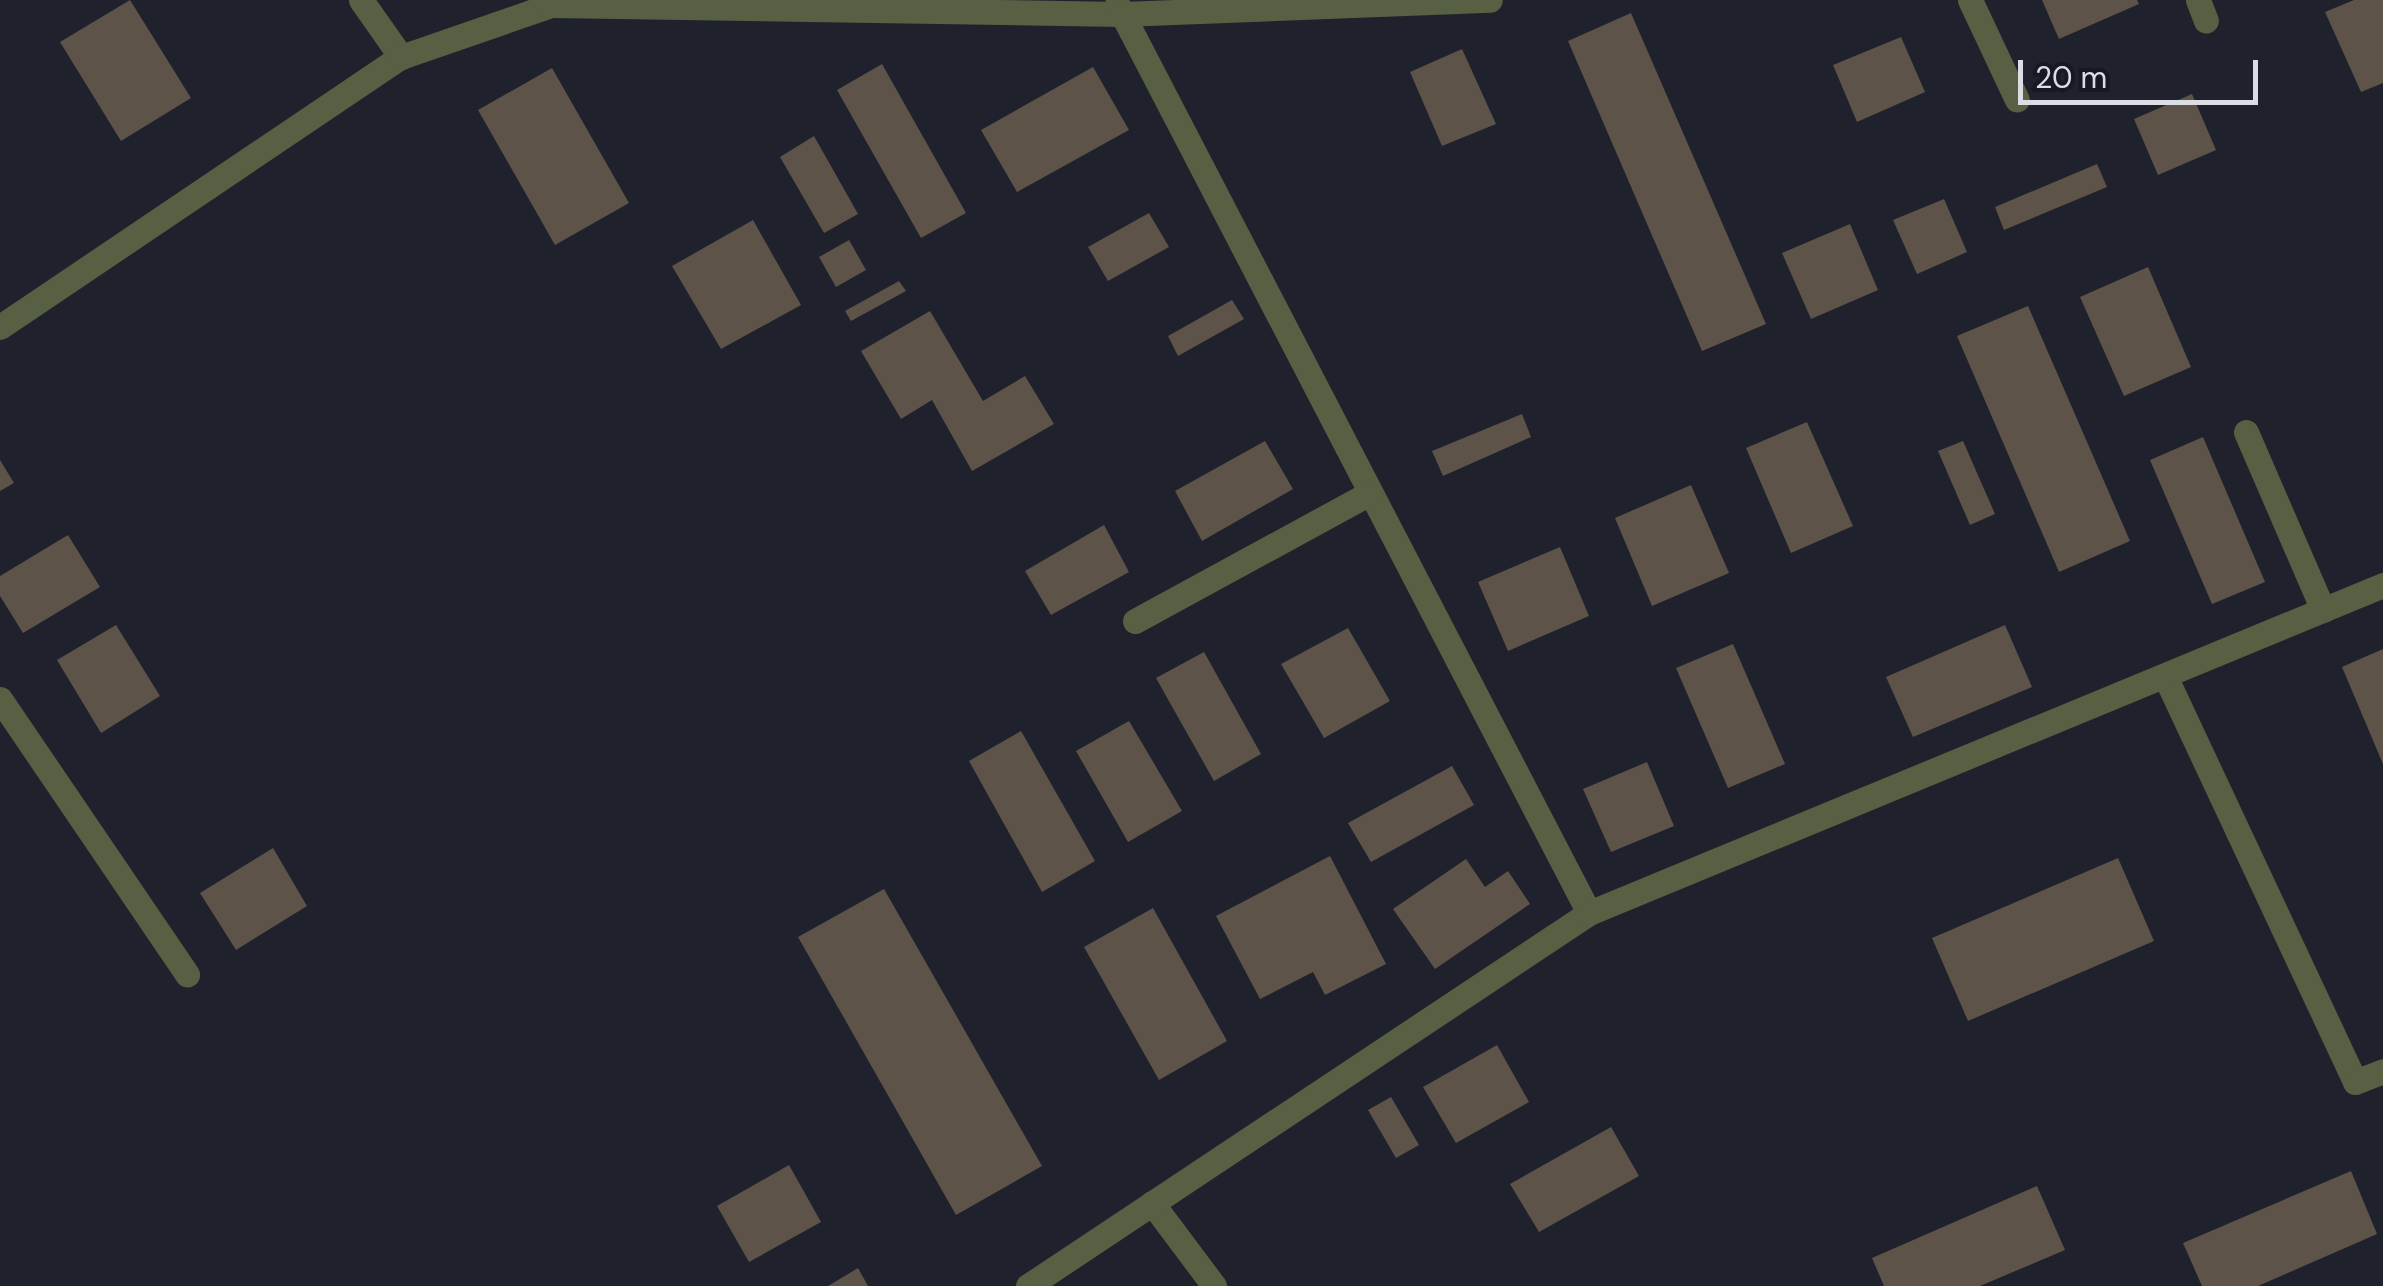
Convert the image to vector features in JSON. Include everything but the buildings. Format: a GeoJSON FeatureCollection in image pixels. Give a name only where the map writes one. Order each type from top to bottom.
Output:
{"type":"FeatureCollection","features":[{"type":"Feature","properties":{"kind":"street"},"geometry":{"type":"LineString","coordinates":[[361,0],[401,57]]}},
{"type":"Feature","properties":{"kind":"street"},"geometry":{"type":"LineString","coordinates":[[0,327],[401,57],[551,5],[1118,7],[1490,0]]}},
{"type":"Feature","properties":{"kind":"street"},"geometry":{"type":"LineString","coordinates":[[1970,0],[2017,100]]}},
{"type":"Feature","properties":{"kind":"street"},"geometry":{"type":"LineString","coordinates":[[1118,7],[1589,913]]}},
{"type":"Feature","properties":{"kind":"street"},"geometry":{"type":"LineString","coordinates":[[2246,432],[2323,610]]}},
{"type":"Feature","properties":{"kind":"street"},"geometry":{"type":"LineString","coordinates":[[1136,621],[1370,493]]}},
{"type":"Feature","properties":{"kind":"street"},"geometry":{"type":"LineString","coordinates":[[1028,1286],[1589,913],[2383,585]]}},
{"type":"Feature","properties":{"kind":"street"},"geometry":{"type":"LineString","coordinates":[[2165,676],[2355,1082],[2383,1071]]}},
{"type":"Feature","properties":{"kind":"street"},"geometry":{"type":"LineString","coordinates":[[0,700],[187,974]]}},
{"type":"Feature","properties":{"kind":"street"},"geometry":{"type":"LineString","coordinates":[[1152,1203],[1214,1286]]}}]}
